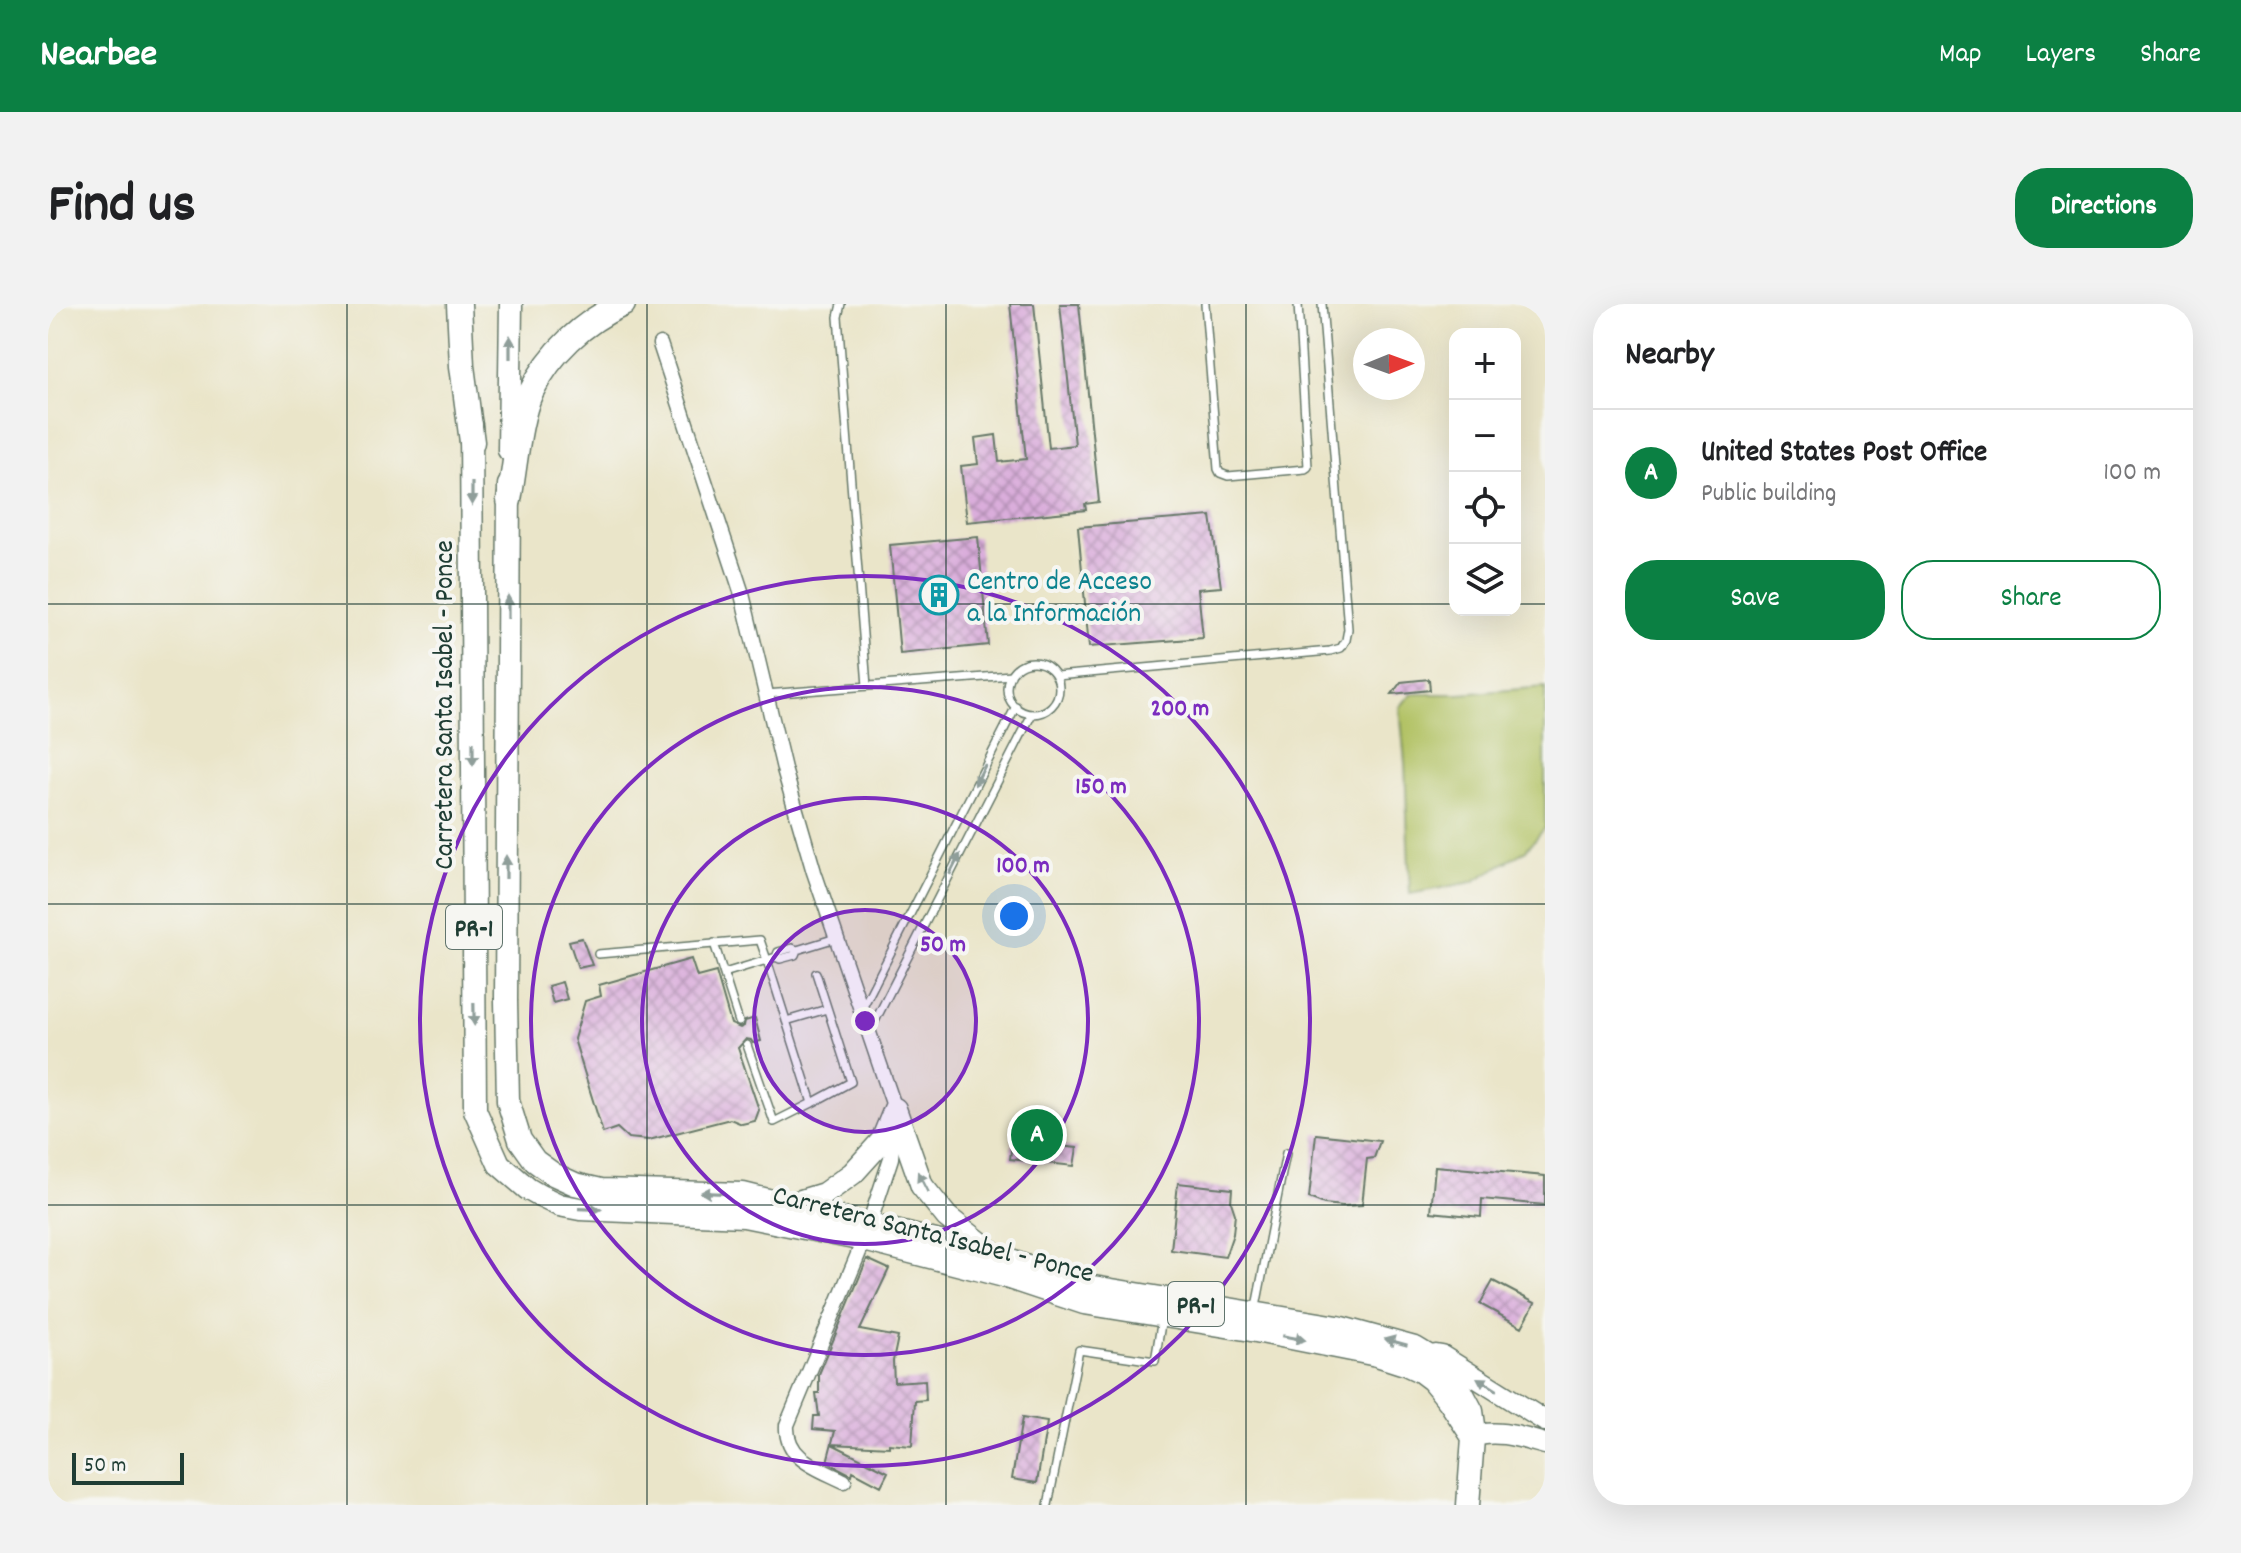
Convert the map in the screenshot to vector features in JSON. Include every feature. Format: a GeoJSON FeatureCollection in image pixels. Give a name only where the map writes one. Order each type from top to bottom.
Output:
{"type":"FeatureCollection","features":[{"type":"Feature","properties":{"kind":"highway"},"geometry":{"type":"LineString","coordinates":[[459,304],[462,366],[472,442]]}},
{"type":"Feature","properties":{"kind":"highway"},"geometry":{"type":"LineString","coordinates":[[509,500],[531,393],[544,371],[577,332],[623,304]]}},
{"type":"Feature","properties":{"kind":"main road","name":"Carretera Santa Isabel - Ponce"},"geometry":{"type":"LineString","coordinates":[[470,304],[475,1110],[499,1164],[528,1189],[559,1205],[580,1209],[744,1216],[866,1232],[997,1256],[1075,1284],[1253,1321],[1377,1355],[1420,1371],[1440,1388],[1473,1437]]}},
{"type":"Feature","properties":{"kind":"main road","name":"Carretera Santa Isabel - Ponce"},"geometry":{"type":"LineString","coordinates":[[511,304],[508,1101],[520,1140],[535,1161],[575,1184],[601,1190],[743,1194],[788,1205],[1084,1303],[1162,1316],[1353,1331],[1399,1342],[1427,1353],[1444,1368],[1463,1392],[1472,1411],[1468,1505]]}},
{"type":"Feature","properties":{"kind":"main road"},"geometry":{"type":"LineString","coordinates":[[788,1205],[824,1194],[853,1173],[882,1141],[895,1109]]}},
{"type":"Feature","properties":{"kind":"main road"},"geometry":{"type":"LineString","coordinates":[[895,1109],[922,1186],[947,1217],[997,1256]]}},
{"type":"Feature","properties":{"kind":"main road"},"geometry":{"type":"LineString","coordinates":[[1427,1353],[1442,1356],[1545,1421]]}},
{"type":"Feature","properties":{"kind":"main road"},"geometry":{"type":"LineString","coordinates":[[1473,1437],[1484,1433],[1516,1436],[1545,1444]]}},
{"type":"Feature","properties":{"kind":"street"},"geometry":{"type":"LineString","coordinates":[[660,344],[742,594],[809,858],[895,1109],[891,1158],[866,1232],[787,1429],[790,1445],[799,1458],[844,1481]]}},
{"type":"Feature","properties":{"kind":"lane"},"geometry":{"type":"LineString","coordinates":[[841,304],[838,317],[867,686]]}},
{"type":"Feature","properties":{"kind":"lane"},"geometry":{"type":"LineString","coordinates":[[1205,304],[1218,469],[1228,476],[1308,467],[1298,304]]}},
{"type":"Feature","properties":{"kind":"lane"},"geometry":{"type":"LineString","coordinates":[[1056,676],[1341,648],[1348,629],[1322,304]]}},
{"type":"Feature","properties":{"kind":"lane"},"geometry":{"type":"LineString","coordinates":[[1024,663],[1042,663],[1056,676],[1058,695],[1053,705],[1043,712],[1032,714],[1021,711],[1008,693],[1011,675],[1024,663]]}},
{"type":"Feature","properties":{"kind":"lane"},"geometry":{"type":"LineString","coordinates":[[766,694],[1011,675]]}},
{"type":"Feature","properties":{"kind":"lane"},"geometry":{"type":"LineString","coordinates":[[861,1010],[1016,706]]}},
{"type":"Feature","properties":{"kind":"lane"},"geometry":{"type":"LineString","coordinates":[[869,1033],[1032,714]]}},
{"type":"Feature","properties":{"kind":"lane"},"geometry":{"type":"LineString","coordinates":[[918,899],[933,907]]}},
{"type":"Feature","properties":{"kind":"lane"},"geometry":{"type":"LineString","coordinates":[[724,973],[772,958],[778,952],[792,948],[797,950],[836,938]]}},
{"type":"Feature","properties":{"kind":"lane"},"geometry":{"type":"LineString","coordinates":[[598,954],[760,940],[772,958],[786,1021],[812,1103]]}},
{"type":"Feature","properties":{"kind":"lane"},"geometry":{"type":"LineString","coordinates":[[714,943],[739,1022]]}},
{"type":"Feature","properties":{"kind":"lane"},"geometry":{"type":"LineString","coordinates":[[747,1045],[774,1122],[851,1082],[816,973]]}},
{"type":"Feature","properties":{"kind":"lane"},"geometry":{"type":"LineString","coordinates":[[786,1021],[827,1009]]}},
{"type":"Feature","properties":{"kind":"lane"},"geometry":{"type":"LineString","coordinates":[[1253,1321],[1286,1153]]}},
{"type":"Feature","properties":{"kind":"lane"},"geometry":{"type":"LineString","coordinates":[[1048,1505],[1079,1350],[1155,1361],[1162,1316]]}},
{"type":"Feature","properties":{"kind":"green space"},"geometry":{"type":"Polygon","coordinates":[[[1545,687],[1545,828],[1525,851],[1472,882],[1410,894],[1400,707],[1411,694],[1460,694],[1545,687]]]}},
{"type":"Feature","properties":{"kind":"building"},"geometry":{"type":"Polygon","coordinates":[[[1010,304],[1034,304],[1049,448],[1075,445],[1060,304],[1079,304],[1099,502],[1085,504],[1086,510],[967,522],[961,466],[978,464],[975,438],[996,435],[999,462],[1026,459],[1010,304]]]}},
{"type":"Feature","properties":{"kind":"building"},"geometry":{"type":"Polygon","coordinates":[[[1211,516],[1221,587],[1198,589],[1203,638],[1089,647],[1078,527],[1211,516]]]}},
{"type":"Feature","properties":{"kind":"building","name":"Centro de Acceso a la Información"},"geometry":{"type":"Polygon","coordinates":[[[978,537],[988,645],[900,654],[890,545],[978,537]]]}},
{"type":"Feature","properties":{"kind":"building"},"geometry":{"type":"Polygon","coordinates":[[[1429,679],[1430,690],[1392,694],[1401,682],[1429,679]]]}},
{"type":"Feature","properties":{"kind":"building"},"geometry":{"type":"Polygon","coordinates":[[[582,938],[592,965],[578,968],[569,941],[582,938]]]}},
{"type":"Feature","properties":{"kind":"building"},"geometry":{"type":"Polygon","coordinates":[[[691,959],[697,977],[716,972],[731,1024],[740,1028],[745,1021],[755,1018],[761,1041],[753,1043],[746,1039],[738,1048],[759,1110],[755,1121],[742,1124],[730,1119],[649,1140],[628,1138],[617,1128],[603,1133],[574,1039],[585,1001],[601,996],[599,985],[691,959]]]}},
{"type":"Feature","properties":{"kind":"building"},"geometry":{"type":"Polygon","coordinates":[[[562,982],[567,999],[553,1003],[548,986],[562,982]]]}},
{"type":"Feature","properties":{"kind":"building"},"geometry":{"type":"Polygon","coordinates":[[[1015,1119],[1061,1125],[1059,1146],[1077,1148],[1074,1166],[1010,1159],[1015,1119]]]}},
{"type":"Feature","properties":{"kind":"building"},"geometry":{"type":"Polygon","coordinates":[[[1316,1134],[1380,1141],[1374,1158],[1367,1159],[1362,1205],[1324,1204],[1309,1198],[1316,1134]]]}},
{"type":"Feature","properties":{"kind":"building"},"geometry":{"type":"Polygon","coordinates":[[[1435,1166],[1545,1176],[1545,1205],[1482,1199],[1481,1217],[1431,1212],[1435,1166]]]}},
{"type":"Feature","properties":{"kind":"building"},"geometry":{"type":"Polygon","coordinates":[[[1178,1183],[1232,1189],[1231,1202],[1235,1214],[1233,1234],[1225,1257],[1171,1250],[1178,1183]]]}},
{"type":"Feature","properties":{"kind":"building"},"geometry":{"type":"Polygon","coordinates":[[[867,1259],[889,1269],[860,1330],[898,1337],[893,1361],[894,1382],[925,1380],[926,1400],[915,1401],[912,1446],[832,1444],[888,1472],[881,1486],[827,1462],[835,1431],[813,1429],[814,1416],[819,1416],[816,1393],[819,1393],[819,1374],[867,1259]]]}},
{"type":"Feature","properties":{"kind":"building"},"geometry":{"type":"Polygon","coordinates":[[[1493,1281],[1535,1303],[1522,1327],[1480,1304],[1493,1281]]]}},
{"type":"Feature","properties":{"kind":"building"},"geometry":{"type":"Polygon","coordinates":[[[1022,1418],[1047,1422],[1037,1483],[1012,1479],[1022,1418]]]}},
{"type":"Feature","properties":{"kind":"place","name":"Centro de Acceso a la Información"},"geometry":{"type":"Point","coordinates":[939,595]}},
{"type":"Feature","properties":{"kind":"place","name":"United States Post Office"},"geometry":{"type":"Point","coordinates":[1037,1135]}}]}
